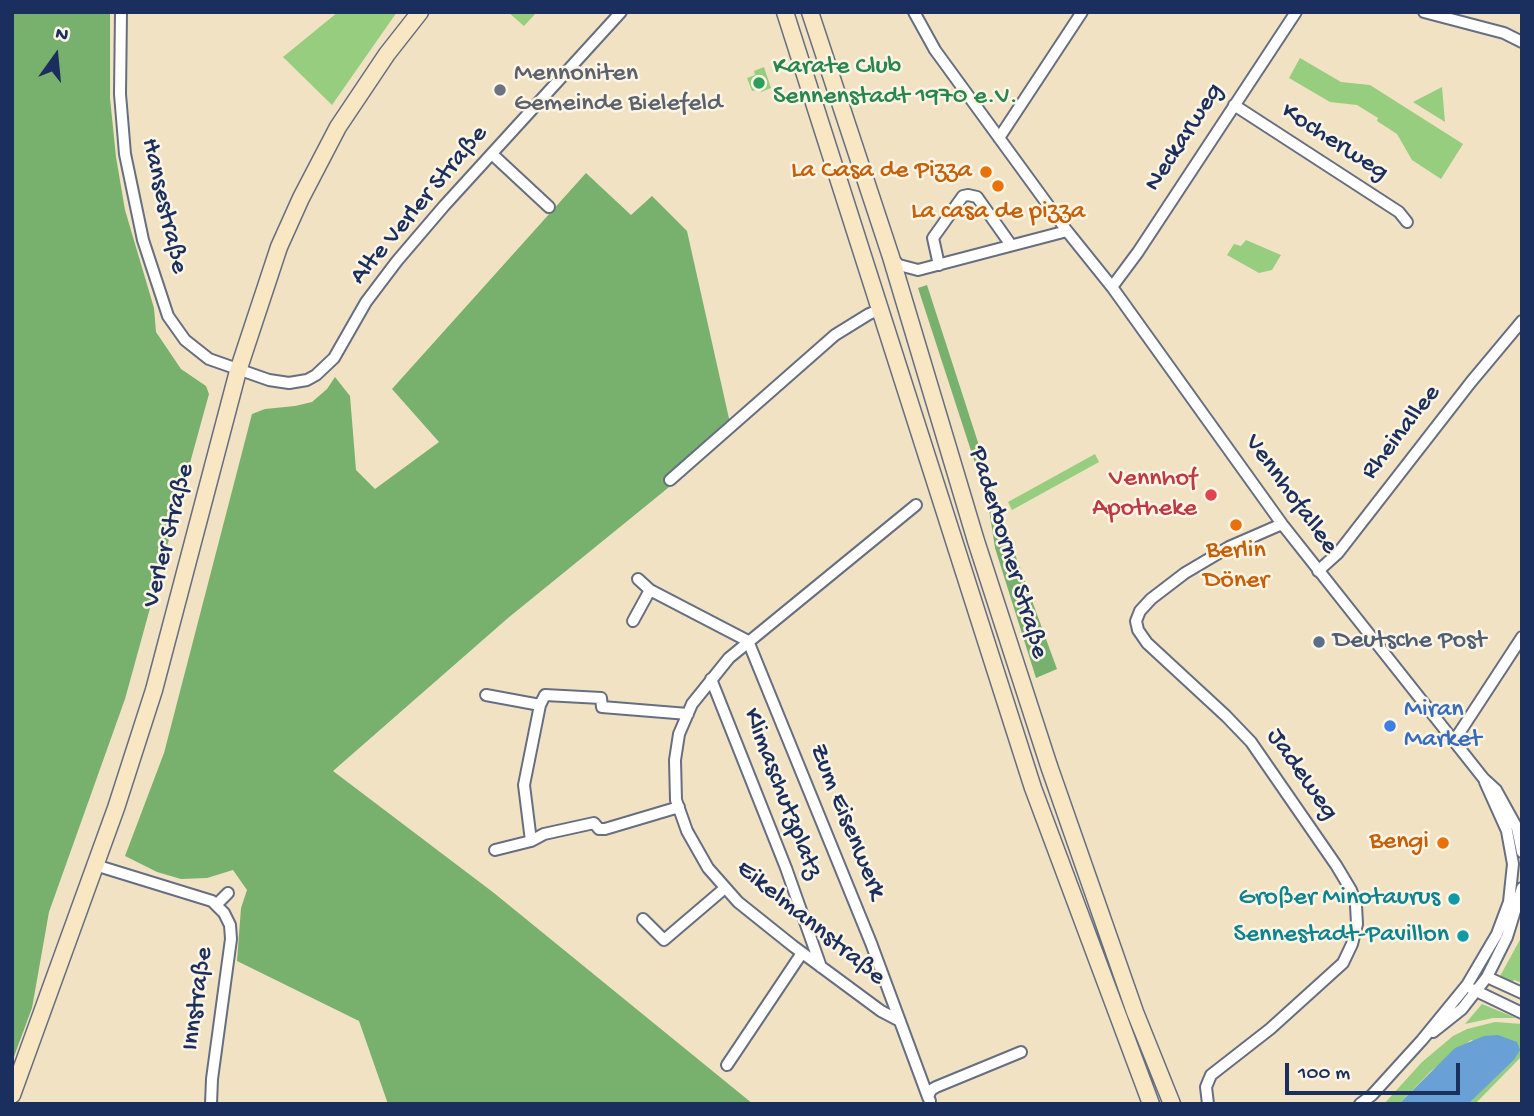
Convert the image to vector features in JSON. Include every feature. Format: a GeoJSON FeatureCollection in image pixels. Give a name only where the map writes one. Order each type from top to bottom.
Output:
{"type":"FeatureCollection","features":[{"type":"Feature","properties":{"kind":"main road","name":"Verler Straße"},"geometry":{"type":"LineString","coordinates":[[12,1096],[155,690],[238,370],[279,247],[322,156],[356,99],[420,12]]}},
{"type":"Feature","properties":{"kind":"main road","name":"Paderborner Straße"},"geometry":{"type":"LineString","coordinates":[[785,12],[1033,788],[1151,1104]]}},
{"type":"Feature","properties":{"kind":"main road","name":"Paderborner Straße"},"geometry":{"type":"LineString","coordinates":[[810,12],[891,257],[976,541],[1049,766],[1135,1012],[1172,1104]]}},
{"type":"Feature","properties":{"kind":"street","name":"Hansestraße"},"geometry":{"type":"LineString","coordinates":[[121,12],[119,85],[125,154],[137,215],[155,277],[172,324],[185,340],[209,359],[238,370]]}},
{"type":"Feature","properties":{"kind":"street","name":"Alte Verler Straße"},"geometry":{"type":"LineString","coordinates":[[238,370],[289,383],[307,380],[324,368],[334,358],[379,284],[444,205],[621,12]]}},
{"type":"Feature","properties":{"kind":"street","name":"Vennhofallee"},"geometry":{"type":"LineString","coordinates":[[914,12],[935,50],[1067,231],[1112,287],[1282,524],[1483,779]]}},
{"type":"Feature","properties":{"kind":"street"},"geometry":{"type":"LineString","coordinates":[[999,138],[1082,12]]}},
{"type":"Feature","properties":{"kind":"street","name":"Neckarweg"},"geometry":{"type":"LineString","coordinates":[[1112,287],[1296,12]]}},
{"type":"Feature","properties":{"kind":"street"},"geometry":{"type":"LineString","coordinates":[[1424,12],[1504,33],[1522,42]]}},
{"type":"Feature","properties":{"kind":"street","name":"Kocherweg"},"geometry":{"type":"LineString","coordinates":[[1234,105],[1399,212],[1406,222]]}},
{"type":"Feature","properties":{"kind":"street"},"geometry":{"type":"LineString","coordinates":[[492,154],[549,207]]}},
{"type":"Feature","properties":{"kind":"street"},"geometry":{"type":"LineString","coordinates":[[939,265],[933,238],[962,196],[977,197],[1011,245]]}},
{"type":"Feature","properties":{"kind":"street"},"geometry":{"type":"LineString","coordinates":[[891,257],[899,265],[918,270],[1067,231]]}},
{"type":"Feature","properties":{"kind":"street"},"geometry":{"type":"LineString","coordinates":[[670,480],[835,335],[881,309]]}},
{"type":"Feature","properties":{"kind":"street","name":"Rheinallee"},"geometry":{"type":"LineString","coordinates":[[1318,571],[1338,553],[1441,419],[1522,321]]}},
{"type":"Feature","properties":{"kind":"street","name":"Eikelmannstraße"},"geometry":{"type":"LineString","coordinates":[[900,1021],[881,1011],[802,953],[738,902],[725,888],[708,868],[687,831],[676,800],[675,760],[679,734],[692,704],[729,658],[916,505]]}},
{"type":"Feature","properties":{"kind":"street","name":"Jadeweg"},"geometry":{"type":"LineString","coordinates":[[1208,1104],[1206,1087],[1211,1075],[1270,1030],[1343,963],[1357,924],[1356,905],[1351,890],[1336,865],[1251,742],[1147,643],[1138,631],[1136,621],[1140,611],[1151,599],[1185,573],[1229,547],[1282,524]]}},
{"type":"Feature","properties":{"kind":"street"},"geometry":{"type":"LineString","coordinates":[[638,579],[650,590],[748,641]]}},
{"type":"Feature","properties":{"kind":"street"},"geometry":{"type":"LineString","coordinates":[[633,621],[650,590]]}},
{"type":"Feature","properties":{"kind":"street"},"geometry":{"type":"LineString","coordinates":[[1454,741],[1522,637]]}},
{"type":"Feature","properties":{"kind":"street","name":"Zum Eisenwerk"},"geometry":{"type":"LineString","coordinates":[[748,641],[900,1021]]}},
{"type":"Feature","properties":{"kind":"street","name":"Klimaschutzplatz"},"geometry":{"type":"LineString","coordinates":[[711,679],[782,858],[821,967]]}},
{"type":"Feature","properties":{"kind":"street"},"geometry":{"type":"LineString","coordinates":[[486,695],[540,705]]}},
{"type":"Feature","properties":{"kind":"street"},"geometry":{"type":"LineString","coordinates":[[531,841],[524,785],[540,705],[545,695],[601,698],[602,706],[688,714]]}},
{"type":"Feature","properties":{"kind":"street"},"geometry":{"type":"LineString","coordinates":[[1483,779],[1496,790],[1507,808],[1517,828],[1522,852]]}},
{"type":"Feature","properties":{"kind":"street"},"geometry":{"type":"LineString","coordinates":[[1472,989],[1497,933],[1513,877],[1507,831],[1483,779]]}},
{"type":"Feature","properties":{"kind":"street"},"geometry":{"type":"LineString","coordinates":[[495,850],[531,841],[544,834],[594,824],[599,829],[606,829],[679,807]]}},
{"type":"Feature","properties":{"kind":"street"},"geometry":{"type":"LineString","coordinates":[[95,865],[217,904],[228,893]]}},
{"type":"Feature","properties":{"kind":"street"},"geometry":{"type":"LineString","coordinates":[[643,919],[664,940],[725,888]]}},
{"type":"Feature","properties":{"kind":"street"},"geometry":{"type":"LineString","coordinates":[[1360,1104],[1369,1099],[1422,1040],[1487,977],[1507,937],[1522,888]]}},
{"type":"Feature","properties":{"kind":"street","name":"Innstraße"},"geometry":{"type":"LineString","coordinates":[[211,1104],[230,939],[230,925],[217,904]]}},
{"type":"Feature","properties":{"kind":"street"},"geometry":{"type":"LineString","coordinates":[[727,1065],[802,953]]}},
{"type":"Feature","properties":{"kind":"street"},"geometry":{"type":"LineString","coordinates":[[1487,977],[1519,992],[1507,1006]]}},
{"type":"Feature","properties":{"kind":"street"},"geometry":{"type":"LineString","coordinates":[[1472,989],[1522,1013]]}},
{"type":"Feature","properties":{"kind":"street"},"geometry":{"type":"LineString","coordinates":[[900,1021],[929,1100]]}},
{"type":"Feature","properties":{"kind":"street"},"geometry":{"type":"LineString","coordinates":[[929,1100],[936,1087],[1021,1052]]}},
{"type":"Feature","properties":{"kind":"green space"},"geometry":{"type":"Polygon","coordinates":[[[12,12],[110,12],[110,98],[116,157],[125,210],[154,308],[156,332],[181,369],[206,386],[209,394],[125,699],[49,912],[32,1008],[12,1062],[12,12]]]}},
{"type":"Feature","properties":{"kind":"green space"},"geometry":{"type":"Polygon","coordinates":[[[338,12],[397,12],[332,105],[283,57],[338,12]]]}},
{"type":"Feature","properties":{"kind":"green space"},"geometry":{"type":"Polygon","coordinates":[[[508,12],[537,12],[524,26],[508,12]]]}},
{"type":"Feature","properties":{"kind":"green space"},"geometry":{"type":"Polygon","coordinates":[[[1300,58],[1341,82],[1370,85],[1463,144],[1441,179],[1412,160],[1397,134],[1377,121],[1378,118],[1357,105],[1330,102],[1289,78],[1300,58]]]}},
{"type":"Feature","properties":{"kind":"green space","name":"Karate Club Sennenstadt 1970 e.V."},"geometry":{"type":"Polygon","coordinates":[[[764,67],[771,88],[761,92],[760,89],[752,91],[747,78],[764,67]]]}},
{"type":"Feature","properties":{"kind":"green space"},"geometry":{"type":"Polygon","coordinates":[[[1442,87],[1445,122],[1413,102],[1442,87]]]}},
{"type":"Feature","properties":{"kind":"green space"},"geometry":{"type":"Polygon","coordinates":[[[586,173],[631,215],[652,196],[687,231],[730,423],[689,459],[695,466],[508,618],[333,771],[494,893],[753,1104],[388,1104],[359,1021],[237,961],[241,908],[247,890],[233,870],[207,878],[181,879],[157,872],[125,856],[164,753],[252,414],[265,409],[312,402],[327,389],[335,377],[350,396],[356,470],[375,489],[439,442],[392,389],[586,173]]]}},
{"type":"Feature","properties":{"kind":"green space"},"geometry":{"type":"Polygon","coordinates":[[[1246,240],[1281,255],[1272,270],[1259,273],[1227,255],[1234,244],[1241,246],[1246,240]]]}},
{"type":"Feature","properties":{"kind":"green space"},"geometry":{"type":"Polygon","coordinates":[[[927,285],[1008,535],[1057,669],[1036,678],[995,548],[988,503],[918,288],[927,285]]]}},
{"type":"Feature","properties":{"kind":"green space"},"geometry":{"type":"Polygon","coordinates":[[[1095,454],[1099,462],[1012,510],[1008,502],[1095,454]]]}},
{"type":"Feature","properties":{"kind":"green space"},"geometry":{"type":"Polygon","coordinates":[[[1522,936],[1522,983],[1514,980],[1512,983],[1499,978],[1522,936]]]}},
{"type":"Feature","properties":{"kind":"green space"},"geometry":{"type":"Polygon","coordinates":[[[1482,1004],[1516,1018],[1493,1018],[1465,1024],[1482,1004]]]}},
{"type":"Feature","properties":{"kind":"green space"},"geometry":{"type":"Polygon","coordinates":[[[1495,1022],[1522,1024],[1522,1056],[1475,1104],[1467,1104],[1514,1060],[1471,1040],[1431,1071],[1399,1104],[1384,1104],[1422,1062],[1453,1036],[1467,1029],[1495,1022]]]}},
{"type":"Feature","properties":{"kind":"water"},"geometry":{"type":"Polygon","coordinates":[[[1498,1035],[1517,1042],[1520,1050],[1514,1060],[1469,1103],[1399,1104],[1455,1048],[1484,1036],[1498,1035]]]}},
{"type":"Feature","properties":{"kind":"place","name":"Karate Club Sennenstadt 1970 e.V."},"geometry":{"type":"Point","coordinates":[759,83]}},
{"type":"Feature","properties":{"kind":"place","name":"Mennoniten Gemeinde Bielefeld"},"geometry":{"type":"Point","coordinates":[500,90]}},
{"type":"Feature","properties":{"kind":"place","name":"La Casa de Pizza"},"geometry":{"type":"Point","coordinates":[986,172]}},
{"type":"Feature","properties":{"kind":"place","name":"La casa de pizza"},"geometry":{"type":"Point","coordinates":[998,186]}},
{"type":"Feature","properties":{"kind":"place","name":"Vennhof Apotheke"},"geometry":{"type":"Point","coordinates":[1211,495]}},
{"type":"Feature","properties":{"kind":"place","name":"Berlin Döner"},"geometry":{"type":"Point","coordinates":[1236,525]}},
{"type":"Feature","properties":{"kind":"place","name":"Deutsche Post"},"geometry":{"type":"Point","coordinates":[1319,642]}},
{"type":"Feature","properties":{"kind":"place","name":"Miran Market"},"geometry":{"type":"Point","coordinates":[1390,726]}},
{"type":"Feature","properties":{"kind":"place","name":"Bengi"},"geometry":{"type":"Point","coordinates":[1443,843]}},
{"type":"Feature","properties":{"kind":"place","name":"Großer Minotaurus"},"geometry":{"type":"Point","coordinates":[1454,899]}},
{"type":"Feature","properties":{"kind":"place","name":"Sennestadt-Pavillon"},"geometry":{"type":"Point","coordinates":[1463,936]}}]}
